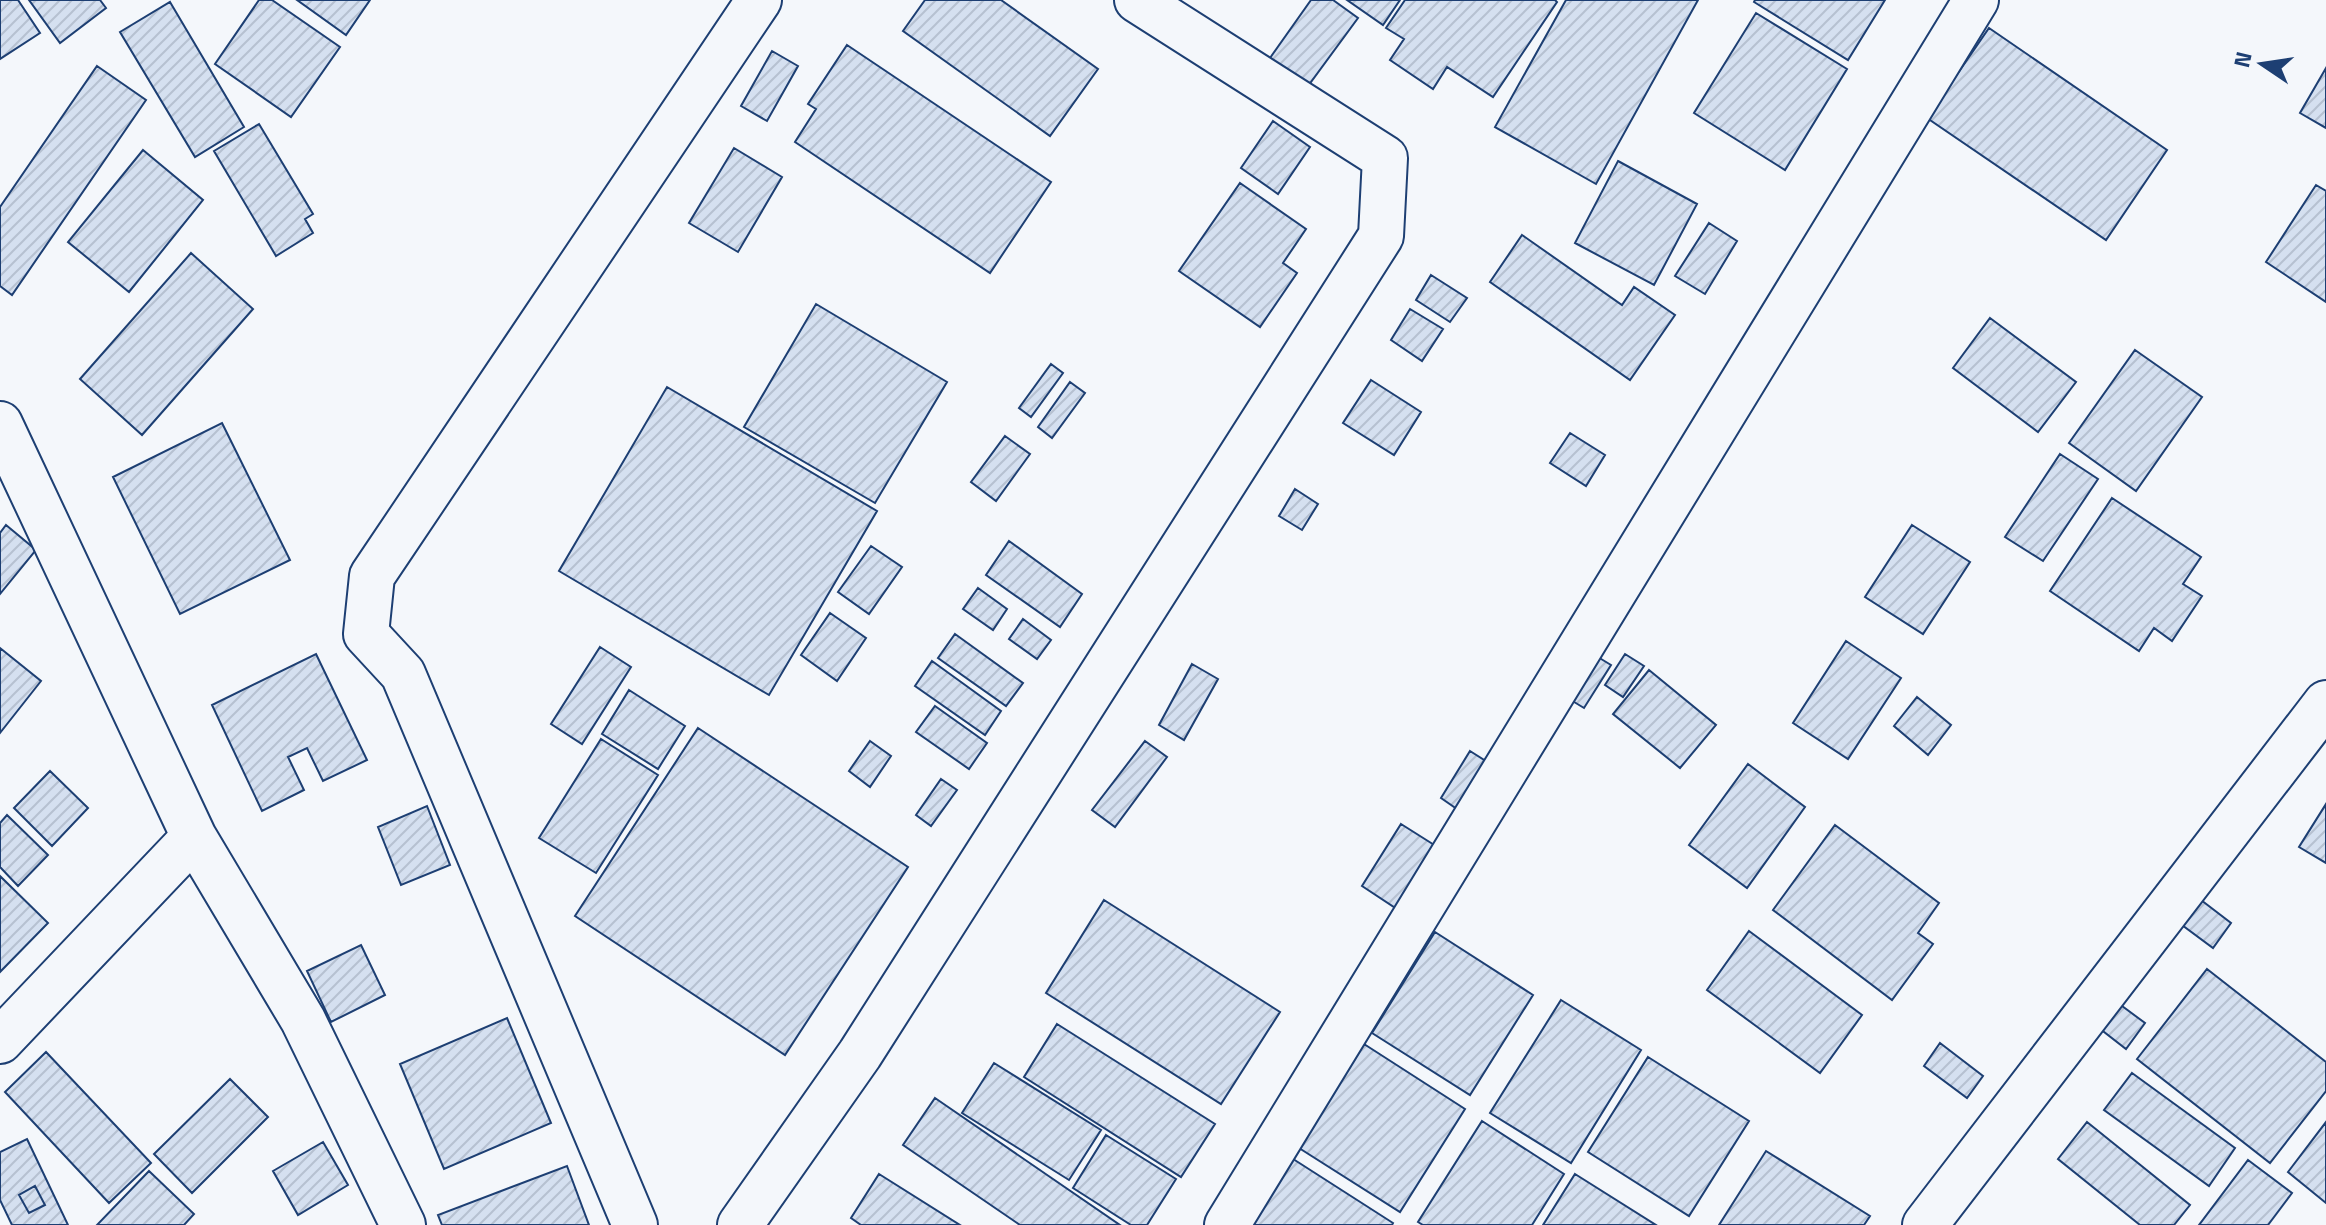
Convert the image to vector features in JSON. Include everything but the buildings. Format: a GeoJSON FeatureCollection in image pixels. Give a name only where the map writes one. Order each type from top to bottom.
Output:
{"type":"FeatureCollection","features":[{"type":"Feature","properties":{"kind":"street"},"geometry":{"type":"LineString","coordinates":[[635,1225],[403,674],[366,634],[372,576],[759,0]]}},
{"type":"Feature","properties":{"kind":"street"},"geometry":{"type":"LineString","coordinates":[[740,1225],[860,1054],[1381,236],[1385,158],[1137,0]]}},
{"type":"Feature","properties":{"kind":"street"},"geometry":{"type":"LineString","coordinates":[[1227,1225],[1976,0]]}},
{"type":"Feature","properties":{"kind":"street"},"geometry":{"type":"LineString","coordinates":[[0,424],[194,837],[303,1020],[403,1225]]}},
{"type":"Feature","properties":{"kind":"street"},"geometry":{"type":"LineString","coordinates":[[1925,1225],[2326,703]]}},
{"type":"Feature","properties":{"kind":"street"},"geometry":{"type":"LineString","coordinates":[[0,1041],[194,837]]}}]}
